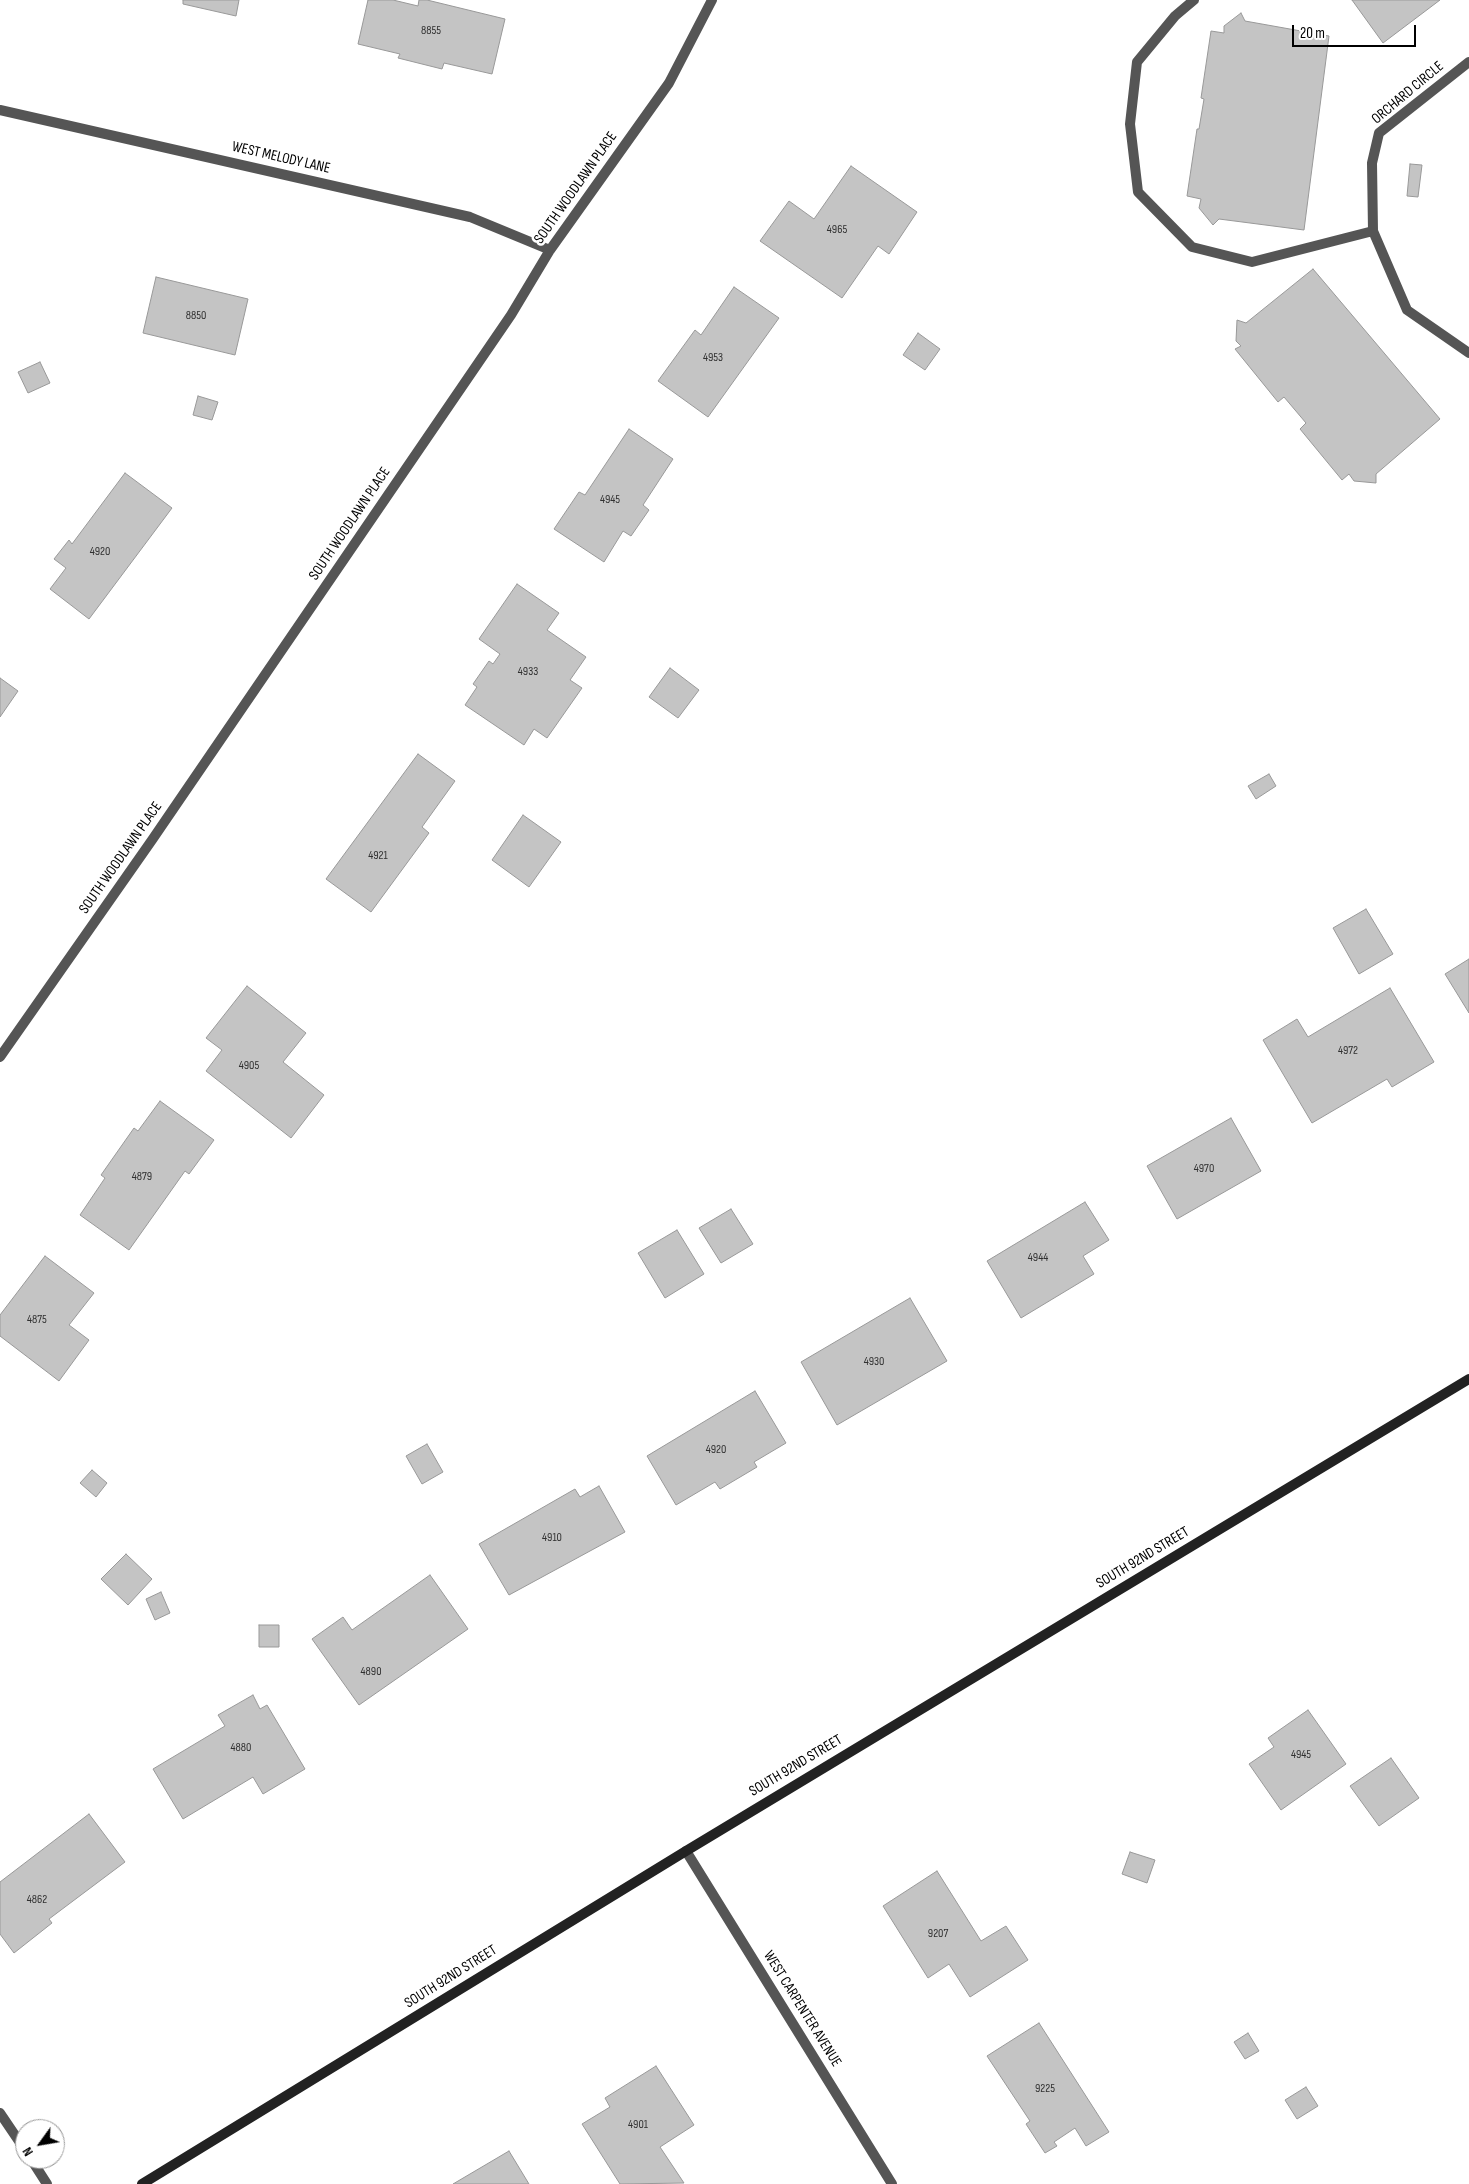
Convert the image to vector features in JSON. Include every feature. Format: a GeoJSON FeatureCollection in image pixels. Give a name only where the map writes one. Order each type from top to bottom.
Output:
{"type":"FeatureCollection","features":[{"type":"Feature","properties":{"kind":"main road","name":"SOUTH 92ND STREET"},"geometry":{"type":"LineString","coordinates":[[142,2184],[686,1851],[1469,1379]]}},
{"type":"Feature","properties":{"kind":"street","name":"SOUTH WOODLAWN PLACE"},"geometry":{"type":"LineString","coordinates":[[0,1057],[152,840],[511,315],[550,250],[669,83],[712,0]]}},
{"type":"Feature","properties":{"kind":"street"},"geometry":{"type":"LineString","coordinates":[[1194,0],[1175,16],[1136,62],[1130,124],[1138,192],[1192,247],[1252,262],[1373,231]]}},
{"type":"Feature","properties":{"kind":"street","name":"ORCHARD CIRCLE"},"geometry":{"type":"LineString","coordinates":[[1469,62],[1379,133],[1372,163],[1373,231],[1407,310],[1469,353]]}},
{"type":"Feature","properties":{"kind":"street","name":"WEST MELODY LANE"},"geometry":{"type":"LineString","coordinates":[[0,110],[470,217],[550,250]]}},
{"type":"Feature","properties":{"kind":"street","name":"WEST CARPENTER AVENUE"},"geometry":{"type":"LineString","coordinates":[[686,1851],[892,2184]]}},
{"type":"Feature","properties":{"kind":"street"},"geometry":{"type":"LineString","coordinates":[[0,2114],[15,2136]]}},
{"type":"Feature","properties":{"kind":"street"},"geometry":{"type":"LineString","coordinates":[[37,2169],[47,2184]]}},
{"type":"Feature","properties":{"kind":"building"},"geometry":{"type":"Polygon","coordinates":[[[183,0],[239,0],[236,16],[183,4],[183,0]]]}},
{"type":"Feature","properties":{"kind":"building"},"geometry":{"type":"Polygon","coordinates":[[[368,0],[393,0],[418,6],[419,0],[427,0],[505,19],[492,74],[444,63],[442,69],[398,58],[400,54],[358,44],[368,0]]]}},
{"type":"Feature","properties":{"kind":"building"},"geometry":{"type":"Polygon","coordinates":[[[1352,0],[1440,0],[1383,43],[1352,0]]]}},
{"type":"Feature","properties":{"kind":"building"},"geometry":{"type":"Polygon","coordinates":[[[1241,13],[1245,21],[1329,36],[1304,230],[1219,219],[1213,225],[1199,208],[1201,199],[1187,196],[1197,129],[1199,129],[1204,99],[1201,98],[1211,31],[1224,33],[1224,26],[1241,13]]]}},
{"type":"Feature","properties":{"kind":"building"},"geometry":{"type":"Polygon","coordinates":[[[1410,164],[1422,165],[1418,197],[1407,196],[1410,164]]]}},
{"type":"Feature","properties":{"kind":"building"},"geometry":{"type":"Polygon","coordinates":[[[851,166],[917,212],[889,254],[878,246],[842,298],[760,241],[789,201],[814,219],[851,166]]]}},
{"type":"Feature","properties":{"kind":"building"},"geometry":{"type":"Polygon","coordinates":[[[1313,269],[1440,419],[1376,474],[1376,483],[1354,481],[1349,474],[1342,480],[1300,429],[1306,423],[1284,397],[1278,402],[1235,349],[1241,346],[1236,341],[1237,320],[1246,323],[1313,269]]]}},
{"type":"Feature","properties":{"kind":"building"},"geometry":{"type":"Polygon","coordinates":[[[156,277],[248,299],[235,355],[143,333],[156,277]]]}},
{"type":"Feature","properties":{"kind":"building"},"geometry":{"type":"Polygon","coordinates":[[[734,287],[779,318],[708,417],[658,381],[695,330],[701,335],[734,287]]]}},
{"type":"Feature","properties":{"kind":"building"},"geometry":{"type":"Polygon","coordinates":[[[918,333],[940,349],[925,370],[903,355],[918,333]]]}},
{"type":"Feature","properties":{"kind":"building"},"geometry":{"type":"Polygon","coordinates":[[[40,362],[50,383],[28,393],[18,372],[40,362]]]}},
{"type":"Feature","properties":{"kind":"building"},"geometry":{"type":"Polygon","coordinates":[[[198,396],[218,402],[212,420],[193,415],[198,396]]]}},
{"type":"Feature","properties":{"kind":"building"},"geometry":{"type":"Polygon","coordinates":[[[629,429],[673,459],[643,505],[649,510],[631,536],[623,531],[604,562],[554,529],[579,492],[585,495],[629,429]]]}},
{"type":"Feature","properties":{"kind":"building"},"geometry":{"type":"Polygon","coordinates":[[[125,473],[172,508],[89,619],[50,589],[66,568],[54,559],[69,540],[72,544],[125,473]]]}},
{"type":"Feature","properties":{"kind":"building"},"geometry":{"type":"Polygon","coordinates":[[[517,584],[559,613],[547,630],[586,657],[570,680],[582,688],[547,738],[534,729],[524,745],[465,705],[477,687],[473,684],[489,661],[493,664],[500,654],[479,639],[517,584]]]}},
{"type":"Feature","properties":{"kind":"building"},"geometry":{"type":"Polygon","coordinates":[[[670,668],[699,690],[678,718],[649,697],[670,668]]]}},
{"type":"Feature","properties":{"kind":"building"},"geometry":{"type":"Polygon","coordinates":[[[0,678],[18,691],[0,717],[0,678]]]}},
{"type":"Feature","properties":{"kind":"building"},"geometry":{"type":"Polygon","coordinates":[[[418,754],[455,781],[422,827],[429,833],[371,912],[326,879],[418,754]]]}},
{"type":"Feature","properties":{"kind":"building"},"geometry":{"type":"Polygon","coordinates":[[[1269,774],[1276,786],[1256,799],[1248,786],[1269,774]]]}},
{"type":"Feature","properties":{"kind":"building"},"geometry":{"type":"Polygon","coordinates":[[[523,815],[561,842],[529,887],[492,860],[523,815]]]}},
{"type":"Feature","properties":{"kind":"building"},"geometry":{"type":"Polygon","coordinates":[[[1366,909],[1393,954],[1359,974],[1333,928],[1366,909]]]}},
{"type":"Feature","properties":{"kind":"building"},"geometry":{"type":"Polygon","coordinates":[[[1469,959],[1469,1013],[1445,974],[1469,959]]]}},
{"type":"Feature","properties":{"kind":"building"},"geometry":{"type":"Polygon","coordinates":[[[247,986],[306,1033],[283,1062],[324,1095],[291,1138],[206,1071],[222,1050],[206,1038],[247,986]]]}},
{"type":"Feature","properties":{"kind":"building"},"geometry":{"type":"Polygon","coordinates":[[[1390,988],[1434,1062],[1392,1087],[1387,1079],[1312,1123],[1263,1040],[1297,1019],[1308,1037],[1390,988]]]}},
{"type":"Feature","properties":{"kind":"building"},"geometry":{"type":"Polygon","coordinates":[[[160,1101],[214,1140],[189,1174],[185,1171],[129,1250],[80,1215],[105,1178],[101,1175],[134,1128],[138,1131],[160,1101]]]}},
{"type":"Feature","properties":{"kind":"building"},"geometry":{"type":"Polygon","coordinates":[[[1231,1118],[1261,1171],[1177,1219],[1147,1166],[1231,1118]]]}},
{"type":"Feature","properties":{"kind":"building"},"geometry":{"type":"Polygon","coordinates":[[[1085,1202],[1109,1240],[1083,1256],[1094,1274],[1021,1318],[987,1261],[1085,1202]]]}},
{"type":"Feature","properties":{"kind":"building"},"geometry":{"type":"Polygon","coordinates":[[[731,1209],[753,1244],[721,1263],[699,1228],[731,1209]]]}},
{"type":"Feature","properties":{"kind":"building"},"geometry":{"type":"Polygon","coordinates":[[[677,1230],[704,1274],[665,1298],[638,1253],[677,1230]]]}},
{"type":"Feature","properties":{"kind":"building"},"geometry":{"type":"Polygon","coordinates":[[[45,1256],[94,1293],[69,1325],[89,1340],[59,1381],[0,1336],[0,1315],[45,1256]]]}},
{"type":"Feature","properties":{"kind":"building"},"geometry":{"type":"Polygon","coordinates":[[[910,1298],[947,1361],[837,1425],[801,1362],[910,1298]]]}},
{"type":"Feature","properties":{"kind":"building"},"geometry":{"type":"Polygon","coordinates":[[[755,1391],[786,1443],[754,1462],[757,1467],[720,1489],[715,1482],[676,1505],[647,1456],[755,1391]]]}},
{"type":"Feature","properties":{"kind":"building"},"geometry":{"type":"Polygon","coordinates":[[[427,1444],[443,1472],[422,1484],[406,1456],[427,1444]]]}},
{"type":"Feature","properties":{"kind":"building"},"geometry":{"type":"Polygon","coordinates":[[[92,1470],[107,1483],[96,1497],[80,1483],[92,1470]]]}},
{"type":"Feature","properties":{"kind":"building"},"geometry":{"type":"Polygon","coordinates":[[[599,1486],[625,1532],[509,1595],[479,1544],[575,1489],[580,1497],[599,1486]]]}},
{"type":"Feature","properties":{"kind":"building"},"geometry":{"type":"Polygon","coordinates":[[[126,1554],[152,1579],[128,1605],[101,1579],[126,1554]]]}},
{"type":"Feature","properties":{"kind":"building"},"geometry":{"type":"Polygon","coordinates":[[[430,1575],[468,1629],[359,1705],[312,1639],[343,1617],[352,1630],[430,1575]]]}},
{"type":"Feature","properties":{"kind":"building"},"geometry":{"type":"Polygon","coordinates":[[[161,1592],[170,1613],[155,1620],[146,1599],[161,1592]]]}},
{"type":"Feature","properties":{"kind":"building"},"geometry":{"type":"Polygon","coordinates":[[[259,1625],[279,1625],[279,1647],[259,1647],[259,1625]]]}},
{"type":"Feature","properties":{"kind":"building"},"geometry":{"type":"Polygon","coordinates":[[[253,1695],[260,1709],[267,1705],[305,1769],[263,1794],[253,1777],[183,1819],[153,1769],[225,1726],[218,1715],[253,1695]]]}},
{"type":"Feature","properties":{"kind":"building"},"geometry":{"type":"Polygon","coordinates":[[[1308,1710],[1346,1764],[1281,1810],[1249,1764],[1274,1747],[1268,1738],[1308,1710]]]}},
{"type":"Feature","properties":{"kind":"building"},"geometry":{"type":"Polygon","coordinates":[[[1391,1758],[1419,1798],[1379,1826],[1350,1786],[1391,1758]]]}},
{"type":"Feature","properties":{"kind":"building"},"geometry":{"type":"Polygon","coordinates":[[[89,1814],[125,1862],[49,1919],[52,1923],[14,1953],[0,1934],[0,1882],[89,1814]]]}},
{"type":"Feature","properties":{"kind":"building"},"geometry":{"type":"Polygon","coordinates":[[[1130,1852],[1155,1860],[1147,1883],[1122,1874],[1130,1852]]]}},
{"type":"Feature","properties":{"kind":"building"},"geometry":{"type":"Polygon","coordinates":[[[937,1871],[981,1941],[1006,1926],[1028,1960],[970,1997],[949,1964],[928,1978],[883,1906],[937,1871]]]}},
{"type":"Feature","properties":{"kind":"building"},"geometry":{"type":"Polygon","coordinates":[[[1039,2023],[1109,2132],[1086,2146],[1075,2128],[1054,2142],[1057,2146],[1045,2153],[1026,2124],[1030,2121],[987,2056],[1039,2023]]]}},
{"type":"Feature","properties":{"kind":"building"},"geometry":{"type":"Polygon","coordinates":[[[1248,2033],[1259,2051],[1245,2059],[1234,2042],[1248,2033]]]}},
{"type":"Feature","properties":{"kind":"building"},"geometry":{"type":"Polygon","coordinates":[[[656,2066],[694,2125],[660,2147],[684,2183],[620,2184],[582,2124],[610,2107],[605,2098],[656,2066]]]}},
{"type":"Feature","properties":{"kind":"building"},"geometry":{"type":"Polygon","coordinates":[[[1306,2087],[1318,2106],[1297,2119],[1285,2100],[1306,2087]]]}},
{"type":"Feature","properties":{"kind":"building"},"geometry":{"type":"Polygon","coordinates":[[[509,2151],[529,2184],[453,2184],[509,2151]]]}}]}
